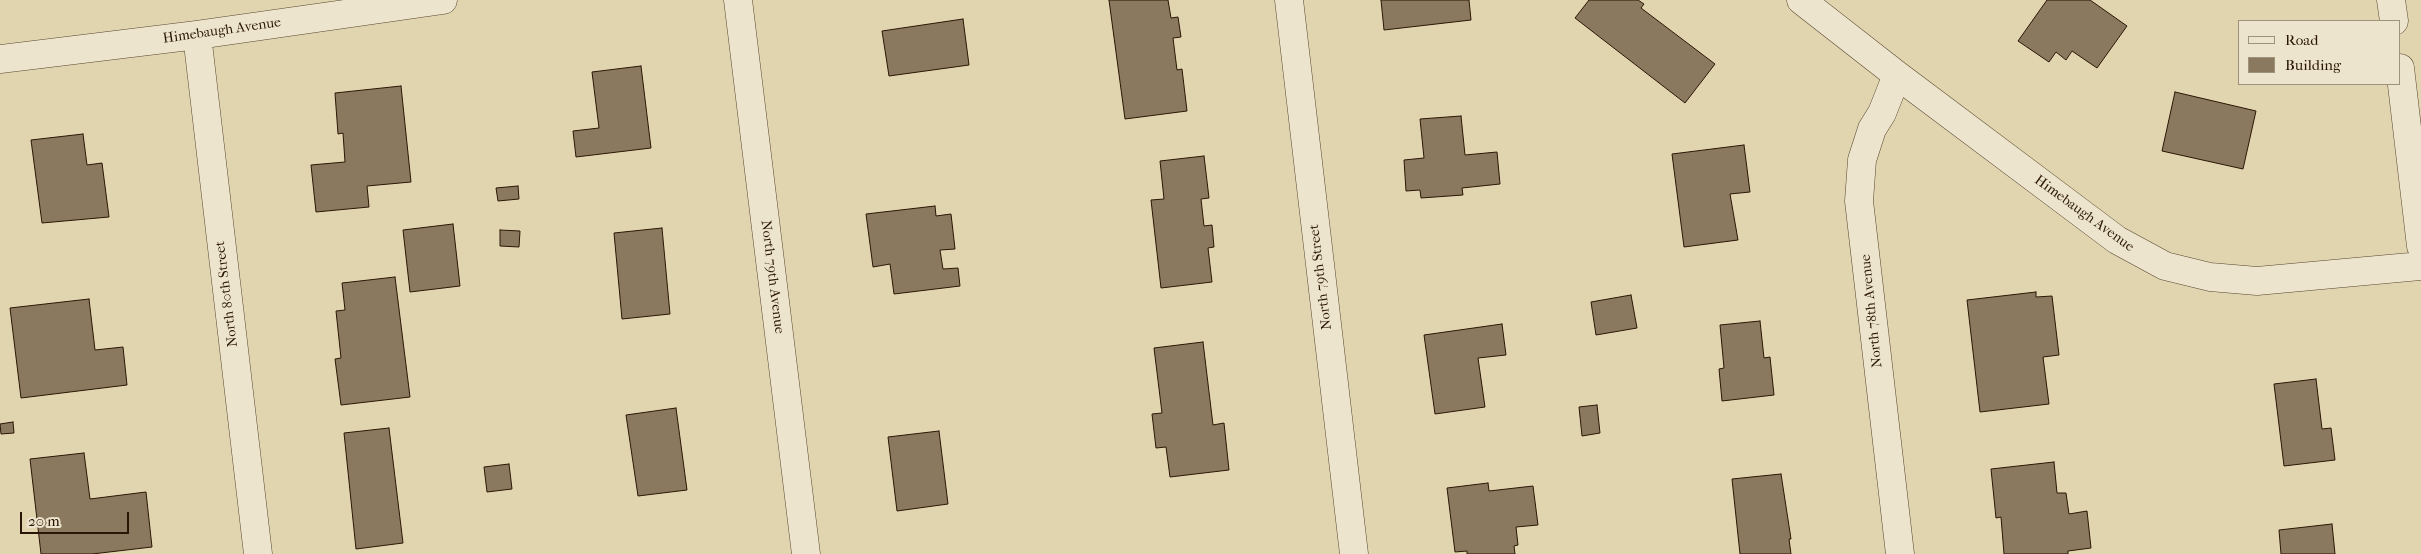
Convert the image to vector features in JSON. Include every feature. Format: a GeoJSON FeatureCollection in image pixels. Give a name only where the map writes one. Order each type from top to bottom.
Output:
{"type":"FeatureCollection","features":[{"type":"Feature","properties":{"kind":"street","name":"Himebaugh Avenue"},"geometry":{"type":"LineString","coordinates":[[0,60],[197,35],[412,2],[443,0]]}},
{"type":"Feature","properties":{"kind":"street","name":"North 79th Avenue"},"geometry":{"type":"LineString","coordinates":[[738,0],[806,554]]}},
{"type":"Feature","properties":{"kind":"street","name":"North 79th Street"},"geometry":{"type":"LineString","coordinates":[[1289,0],[1354,554]]}},
{"type":"Feature","properties":{"kind":"street","name":"Himebaugh Avenue"},"geometry":{"type":"LineString","coordinates":[[1801,0],[1897,76],[2117,240],[2165,266],[2210,277],[2257,281],[2421,266]]}},
{"type":"Feature","properties":{"kind":"street"},"geometry":{"type":"LineString","coordinates":[[2391,0],[2394,20]]}},
{"type":"Feature","properties":{"kind":"street","name":"North 80th Street"},"geometry":{"type":"LineString","coordinates":[[197,35],[258,554]]}},
{"type":"Feature","properties":{"kind":"street","name":"North 78th Avenue"},"geometry":{"type":"LineString","coordinates":[[1897,76],[1882,113],[1872,129],[1862,160],[1860,201],[1900,554]]}},
{"type":"Feature","properties":{"kind":"street"},"geometry":{"type":"LineString","coordinates":[[2401,76],[2421,246]]}},
{"type":"Feature","properties":{"kind":"building"},"geometry":{"type":"Polygon","coordinates":[[[1109,0],[1168,0],[1171,18],[1178,17],[1181,37],[1173,38],[1177,70],[1182,69],[1187,111],[1125,119],[1109,0]]]}},
{"type":"Feature","properties":{"kind":"building"},"geometry":{"type":"Polygon","coordinates":[[[1381,0],[1469,0],[1471,20],[1384,30],[1381,0]]]}},
{"type":"Feature","properties":{"kind":"building"},"geometry":{"type":"Polygon","coordinates":[[[1589,0],[1638,0],[1644,4],[1641,8],[1715,64],[1685,103],[1575,18],[1589,0]]]}},
{"type":"Feature","properties":{"kind":"building"},"geometry":{"type":"Polygon","coordinates":[[[2047,0],[2090,0],[2127,26],[2097,68],[2072,51],[2066,60],[2056,52],[2049,62],[2018,41],[2047,0]]]}},
{"type":"Feature","properties":{"kind":"building"},"geometry":{"type":"Polygon","coordinates":[[[963,19],[969,65],[889,76],[882,31],[963,19]]]}},
{"type":"Feature","properties":{"kind":"building"},"geometry":{"type":"Polygon","coordinates":[[[641,66],[651,148],[576,157],[573,131],[599,128],[592,72],[641,66]]]}},
{"type":"Feature","properties":{"kind":"building"},"geometry":{"type":"Polygon","coordinates":[[[401,86],[411,182],[367,186],[369,207],[316,212],[311,165],[345,162],[343,133],[338,134],[335,93],[401,86]]]}},
{"type":"Feature","properties":{"kind":"building"},"geometry":{"type":"Polygon","coordinates":[[[2175,92],[2256,111],[2243,169],[2162,151],[2175,92]]]}},
{"type":"Feature","properties":{"kind":"building"},"geometry":{"type":"Polygon","coordinates":[[[1461,116],[1465,155],[1497,152],[1500,184],[1462,188],[1463,195],[1421,198],[1420,190],[1406,191],[1404,160],[1424,158],[1420,119],[1461,116]]]}},
{"type":"Feature","properties":{"kind":"building"},"geometry":{"type":"Polygon","coordinates":[[[83,134],[87,165],[102,163],[109,217],[42,223],[31,140],[83,134]]]}},
{"type":"Feature","properties":{"kind":"building"},"geometry":{"type":"Polygon","coordinates":[[[1744,145],[1750,192],[1730,194],[1738,240],[1684,247],[1672,154],[1744,145]]]}},
{"type":"Feature","properties":{"kind":"building"},"geometry":{"type":"Polygon","coordinates":[[[1204,156],[1209,198],[1201,199],[1204,226],[1212,225],[1214,247],[1208,248],[1212,282],[1161,288],[1151,200],[1164,199],[1160,161],[1204,156]]]}},
{"type":"Feature","properties":{"kind":"building"},"geometry":{"type":"Polygon","coordinates":[[[518,186],[519,199],[498,201],[496,188],[518,186]]]}},
{"type":"Feature","properties":{"kind":"building"},"geometry":{"type":"Polygon","coordinates":[[[935,206],[936,216],[951,214],[955,249],[940,250],[943,269],[958,268],[960,286],[894,294],[890,264],[873,267],[866,214],[935,206]]]}},
{"type":"Feature","properties":{"kind":"building"},"geometry":{"type":"Polygon","coordinates":[[[453,224],[460,286],[410,292],[403,230],[453,224]]]}},
{"type":"Feature","properties":{"kind":"building"},"geometry":{"type":"Polygon","coordinates":[[[662,228],[670,314],[622,319],[614,233],[662,228]]]}},
{"type":"Feature","properties":{"kind":"building"},"geometry":{"type":"Polygon","coordinates":[[[500,230],[520,231],[519,247],[500,246],[500,230]]]}},
{"type":"Feature","properties":{"kind":"building"},"geometry":{"type":"Polygon","coordinates":[[[395,277],[410,397],[341,405],[335,359],[341,358],[336,311],[345,310],[342,283],[395,277]]]}},
{"type":"Feature","properties":{"kind":"building"},"geometry":{"type":"Polygon","coordinates":[[[2036,292],[2036,297],[2052,296],[2059,355],[2043,357],[2049,404],[1980,412],[1967,300],[2036,292]]]}},
{"type":"Feature","properties":{"kind":"building"},"geometry":{"type":"Polygon","coordinates":[[[1631,295],[1637,328],[1596,335],[1591,302],[1631,295]]]}},
{"type":"Feature","properties":{"kind":"building"},"geometry":{"type":"Polygon","coordinates":[[[89,299],[95,350],[123,347],[127,385],[21,398],[10,308],[89,299]]]}},
{"type":"Feature","properties":{"kind":"building"},"geometry":{"type":"Polygon","coordinates":[[[1760,321],[1764,358],[1770,357],[1774,395],[1722,401],[1719,369],[1724,368],[1720,325],[1760,321]]]}},
{"type":"Feature","properties":{"kind":"building"},"geometry":{"type":"Polygon","coordinates":[[[1502,324],[1506,355],[1478,358],[1485,407],[1435,414],[1424,335],[1502,324]]]}},
{"type":"Feature","properties":{"kind":"building"},"geometry":{"type":"Polygon","coordinates":[[[1203,342],[1213,425],[1224,423],[1229,470],[1170,477],[1166,447],[1156,448],[1152,414],[1162,413],[1154,348],[1203,342]]]}},
{"type":"Feature","properties":{"kind":"building"},"geometry":{"type":"Polygon","coordinates":[[[2316,379],[2322,429],[2331,428],[2335,460],[2284,466],[2274,384],[2316,379]]]}},
{"type":"Feature","properties":{"kind":"building"},"geometry":{"type":"Polygon","coordinates":[[[1597,405],[1600,433],[1582,436],[1579,407],[1597,405]]]}},
{"type":"Feature","properties":{"kind":"building"},"geometry":{"type":"Polygon","coordinates":[[[676,408],[687,490],[638,496],[626,415],[676,408]]]}},
{"type":"Feature","properties":{"kind":"building"},"geometry":{"type":"Polygon","coordinates":[[[13,422],[14,433],[1,434],[0,424],[13,422]]]}},
{"type":"Feature","properties":{"kind":"building"},"geometry":{"type":"Polygon","coordinates":[[[389,428],[403,543],[356,549],[344,433],[389,428]]]}},
{"type":"Feature","properties":{"kind":"building"},"geometry":{"type":"Polygon","coordinates":[[[939,431],[948,504],[897,511],[888,437],[939,431]]]}},
{"type":"Feature","properties":{"kind":"building"},"geometry":{"type":"Polygon","coordinates":[[[84,453],[90,499],[146,492],[152,547],[92,554],[41,554],[30,459],[84,453]]]}},
{"type":"Feature","properties":{"kind":"building"},"geometry":{"type":"Polygon","coordinates":[[[2054,462],[2057,493],[2066,493],[2069,514],[2087,511],[2091,548],[2068,551],[2068,554],[2004,554],[2001,517],[1996,518],[1991,469],[2054,462]]]}},
{"type":"Feature","properties":{"kind":"building"},"geometry":{"type":"Polygon","coordinates":[[[509,464],[512,489],[487,492],[484,467],[509,464]]]}},
{"type":"Feature","properties":{"kind":"building"},"geometry":{"type":"Polygon","coordinates":[[[1781,474],[1791,539],[1789,539],[1791,554],[1740,554],[1732,479],[1781,474]]]}},
{"type":"Feature","properties":{"kind":"building"},"geometry":{"type":"Polygon","coordinates":[[[1488,483],[1489,491],[1533,486],[1538,525],[1516,527],[1518,545],[1514,546],[1515,554],[1467,554],[1467,551],[1455,552],[1447,488],[1488,483]]]}},
{"type":"Feature","properties":{"kind":"building"},"geometry":{"type":"Polygon","coordinates":[[[2332,524],[2335,554],[2281,554],[2279,530],[2332,524]]]}}]}
